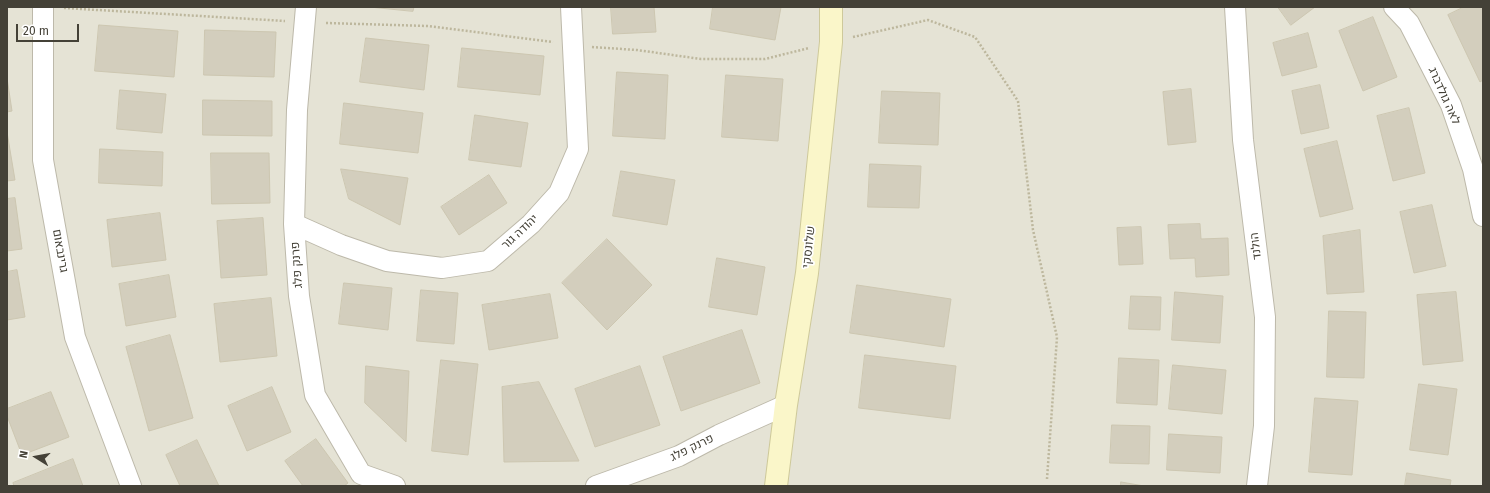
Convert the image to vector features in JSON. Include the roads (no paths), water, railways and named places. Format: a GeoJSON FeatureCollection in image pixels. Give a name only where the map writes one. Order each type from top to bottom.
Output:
{"type":"FeatureCollection","features":[{"type":"Feature","properties":{"kind":"street","name":"גרינבאום"},"geometry":{"type":"LineString","coordinates":[[52,7],[43,160],[75,337],[131,486]]}},
{"type":"Feature","properties":{"kind":"street","name":"יהודה גור"},"geometry":{"type":"LineString","coordinates":[[294,224],[340,245],[387,261],[442,268],[488,261],[531,224],[559,193],[578,149],[571,7]]}},
{"type":"Feature","properties":{"kind":"street","name":"שלונסקי"},"geometry":{"type":"LineString","coordinates":[[776,486],[786,405],[806,272],[831,42],[831,7]]}},
{"type":"Feature","properties":{"kind":"street","name":"הולנד"},"geometry":{"type":"LineString","coordinates":[[1235,7],[1243,140],[1265,317],[1264,426],[1257,486]]}},
{"type":"Feature","properties":{"kind":"street","name":"לאה גולדברג"},"geometry":{"type":"LineString","coordinates":[[1394,7],[1409,23],[1451,105],[1473,169],[1483,216]]}},
{"type":"Feature","properties":{"kind":"street","name":"פרנק פלג"},"geometry":{"type":"LineString","coordinates":[[306,15],[297,110],[294,224],[299,296],[315,395],[361,474],[395,486]]}},
{"type":"Feature","properties":{"kind":"street","name":"פרנק פלג"},"geometry":{"type":"LineString","coordinates":[[596,486],[678,456],[719,435],[786,405]]}}]}
